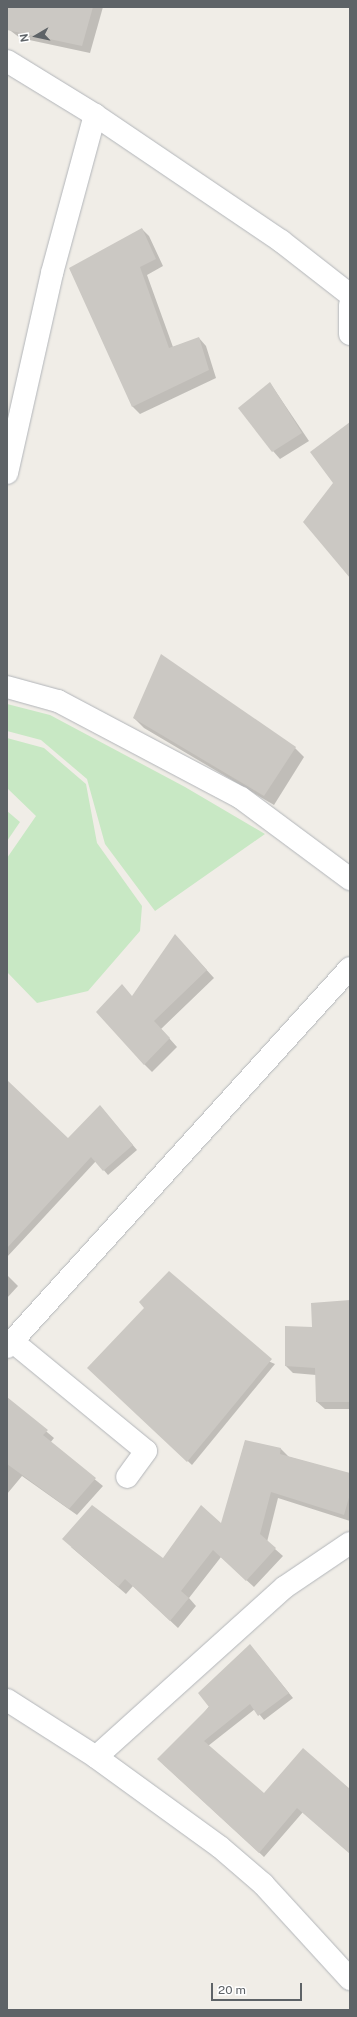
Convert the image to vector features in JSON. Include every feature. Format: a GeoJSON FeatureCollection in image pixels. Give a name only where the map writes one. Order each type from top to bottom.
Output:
{"type":"FeatureCollection","features":[{"type":"Feature","properties":{"kind":"street"},"geometry":{"type":"LineString","coordinates":[[7,61],[95,115],[281,241],[350,295]]}},
{"type":"Feature","properties":{"kind":"street"},"geometry":{"type":"LineString","coordinates":[[7,473],[52,273],[95,115]]}},
{"type":"Feature","properties":{"kind":"street"},"geometry":{"type":"LineString","coordinates":[[350,305],[350,334]]}},
{"type":"Feature","properties":{"kind":"street"},"geometry":{"type":"LineString","coordinates":[[7,687],[58,701],[240,798],[350,879]]}},
{"type":"Feature","properties":{"kind":"street"},"geometry":{"type":"LineString","coordinates":[[127,1478],[146,1451],[10,1344],[350,968]]}},
{"type":"Feature","properties":{"kind":"street"},"geometry":{"type":"LineString","coordinates":[[96,1757],[285,1587],[350,1542]]}},
{"type":"Feature","properties":{"kind":"street"},"geometry":{"type":"LineString","coordinates":[[7,1700],[96,1757],[220,1847],[263,1884],[350,1979]]}},
{"type":"Feature","properties":{"kind":"green space"},"geometry":{"type":"Polygon","coordinates":[[[7,704],[50,715],[185,787],[265,834],[155,911],[105,844],[87,779],[41,740],[7,731],[7,704]]]}},
{"type":"Feature","properties":{"kind":"green space"},"geometry":{"type":"Polygon","coordinates":[[[7,738],[44,748],[86,784],[97,843],[142,906],[140,931],[88,991],[37,1003],[7,972],[7,858],[36,816],[7,788],[7,738]]]}},
{"type":"Feature","properties":{"kind":"green space"},"geometry":{"type":"Polygon","coordinates":[[[7,811],[20,822],[7,841],[7,811]]]}},
{"type":"Feature","properties":{"kind":"building"},"geometry":{"type":"Polygon","coordinates":[[[7,7],[93,7],[82,46],[7,30],[7,7]]]}},
{"type":"Feature","properties":{"kind":"building"},"geometry":{"type":"Polygon","coordinates":[[[142,228],[156,259],[140,267],[169,348],[199,337],[209,370],[132,407],[69,268],[142,228]]]}},
{"type":"Feature","properties":{"kind":"building"},"geometry":{"type":"Polygon","coordinates":[[[270,382],[302,433],[272,452],[238,408],[270,382]]]}},
{"type":"Feature","properties":{"kind":"building"},"geometry":{"type":"Polygon","coordinates":[[[350,422],[350,578],[303,522],[333,483],[310,452],[350,422]]]}},
{"type":"Feature","properties":{"kind":"building"},"geometry":{"type":"Polygon","coordinates":[[[161,654],[296,747],[264,796],[133,718],[161,654]]]}},
{"type":"Feature","properties":{"kind":"building"},"geometry":{"type":"Polygon","coordinates":[[[175,934],[207,970],[154,1021],[170,1038],[144,1065],[96,1012],[122,984],[132,996],[175,934]]]}},
{"type":"Feature","properties":{"kind":"building"},"geometry":{"type":"Polygon","coordinates":[[[7,1080],[68,1138],[100,1105],[133,1145],[103,1171],[91,1157],[7,1248],[7,1080]]]}},
{"type":"Feature","properties":{"kind":"building"},"geometry":{"type":"Polygon","coordinates":[[[169,1271],[272,1359],[187,1462],[87,1368],[144,1308],[139,1302],[169,1271]]]}},
{"type":"Feature","properties":{"kind":"building"},"geometry":{"type":"Polygon","coordinates":[[[350,1300],[350,1402],[316,1402],[315,1368],[285,1366],[285,1326],[312,1327],[311,1303],[350,1300]]]}},
{"type":"Feature","properties":{"kind":"building"},"geometry":{"type":"Polygon","coordinates":[[[7,1397],[48,1430],[43,1435],[96,1478],[69,1509],[7,1464],[7,1397]]]}},
{"type":"Feature","properties":{"kind":"building"},"geometry":{"type":"Polygon","coordinates":[[[245,1440],[281,1448],[280,1454],[350,1473],[350,1494],[344,1515],[271,1492],[260,1534],[276,1548],[246,1581],[213,1550],[181,1591],[189,1598],[170,1621],[125,1579],[118,1587],[62,1539],[92,1505],[163,1558],[201,1505],[221,1523],[245,1440]]]}},
{"type":"Feature","properties":{"kind":"building"},"geometry":{"type":"Polygon","coordinates":[[[250,1644],[289,1693],[258,1716],[250,1704],[204,1741],[264,1793],[303,1748],[350,1789],[350,1854],[297,1808],[259,1853],[157,1759],[209,1707],[198,1693],[250,1644]]]}}]}
